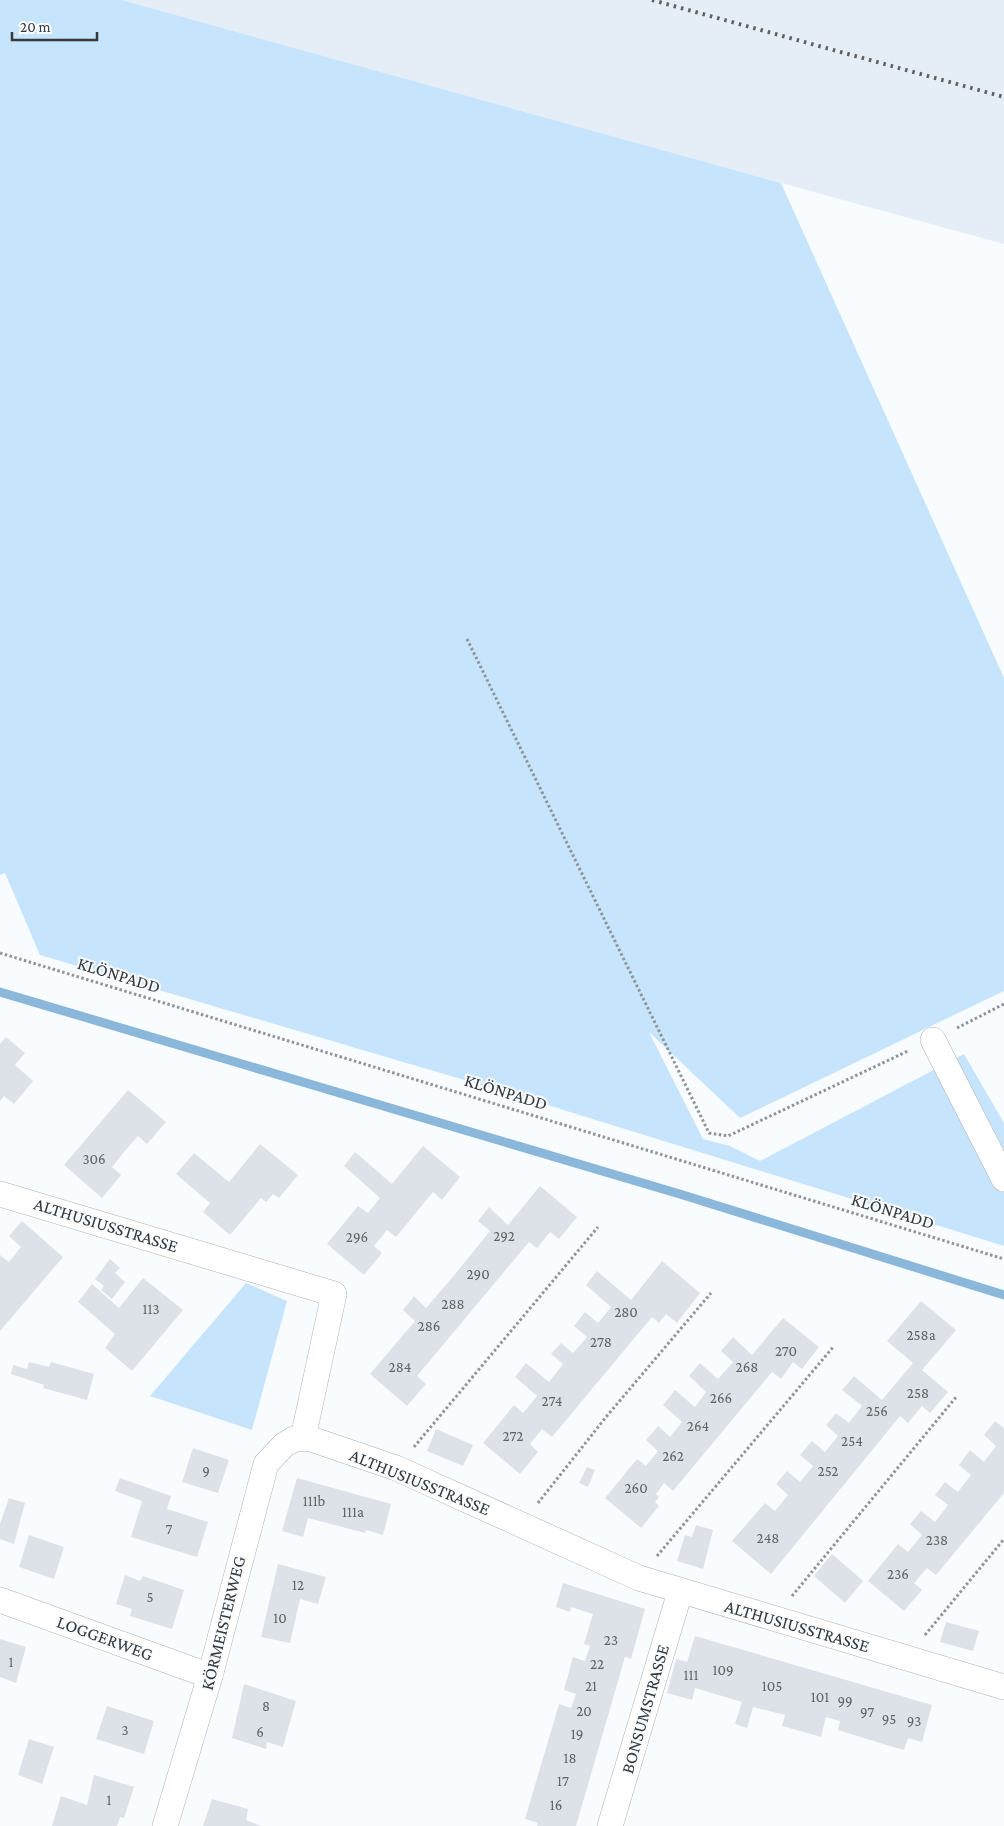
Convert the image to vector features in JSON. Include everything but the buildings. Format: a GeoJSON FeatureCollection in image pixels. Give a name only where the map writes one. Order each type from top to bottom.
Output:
{"type":"FeatureCollection","features":[{"type":"Feature","properties":{"kind":"street"},"geometry":{"type":"LineString","coordinates":[[933,1040],[1004,1179]]}},
{"type":"Feature","properties":{"kind":"street","name":"ALTHUSIUSSTRASSE"},"geometry":{"type":"LineString","coordinates":[[0,1194],[334,1294],[303,1438],[396,1468],[639,1578],[773,1620],[1004,1687]]}},
{"type":"Feature","properties":{"kind":"street","name":"KÖRMEISTERWEG"},"geometry":{"type":"LineString","coordinates":[[165,1826],[210,1676],[266,1464],[284,1445],[303,1438]]}},
{"type":"Feature","properties":{"kind":"street","name":"BONSUMSTRASSE"},"geometry":{"type":"LineString","coordinates":[[610,1826],[680,1592]]}},
{"type":"Feature","properties":{"kind":"street","name":"LOGGERWEG"},"geometry":{"type":"LineString","coordinates":[[0,1600],[210,1676]]}},
{"type":"Feature","properties":{"kind":"path"},"geometry":{"type":"LineString","coordinates":[[467,639],[709,1133],[728,1136],[933,1040],[1004,1004]]}},
{"type":"Feature","properties":{"kind":"path","name":"KLÖNPADD"},"geometry":{"type":"LineString","coordinates":[[0,953],[1004,1259]]}},
{"type":"Feature","properties":{"kind":"path"},"geometry":{"type":"LineString","coordinates":[[396,1468],[598,1228]]}},
{"type":"Feature","properties":{"kind":"path"},"geometry":{"type":"LineString","coordinates":[[521,1524],[606,1417],[711,1293]]}},
{"type":"Feature","properties":{"kind":"path"},"geometry":{"type":"LineString","coordinates":[[639,1578],[834,1346]]}},
{"type":"Feature","properties":{"kind":"path"},"geometry":{"type":"LineString","coordinates":[[773,1620],[957,1396]]}},
{"type":"Feature","properties":{"kind":"path"},"geometry":{"type":"LineString","coordinates":[[907,1658],[1004,1539]]}},
{"type":"Feature","properties":{"kind":"shaded area"},"geometry":{"type":"Polygon","coordinates":[[[0,0],[122,0],[781,183],[1004,678],[1004,991],[740,1118],[649,1032],[703,1139],[730,1146],[760,1161],[964,1054],[1004,1123],[1004,1246],[515,1095],[40,955],[5,873],[0,875],[0,0]]]}},
{"type":"Feature","properties":{"kind":"shaded area"},"geometry":{"type":"Polygon","coordinates":[[[122,0],[1004,0],[1004,244],[781,183],[122,0]]]}},
{"type":"Feature","properties":{"kind":"shaded area"},"geometry":{"type":"Polygon","coordinates":[[[246,1283],[287,1301],[252,1430],[150,1396],[246,1283]]]}},
{"type":"Feature","properties":{"kind":"waterway"},"geometry":{"type":"LineString","coordinates":[[0,992],[683,1195],[1004,1295]]}},
{"type":"Feature","properties":{"kind":"railway"},"geometry":{"type":"LineString","coordinates":[[652,0],[1004,97]]}}]}
